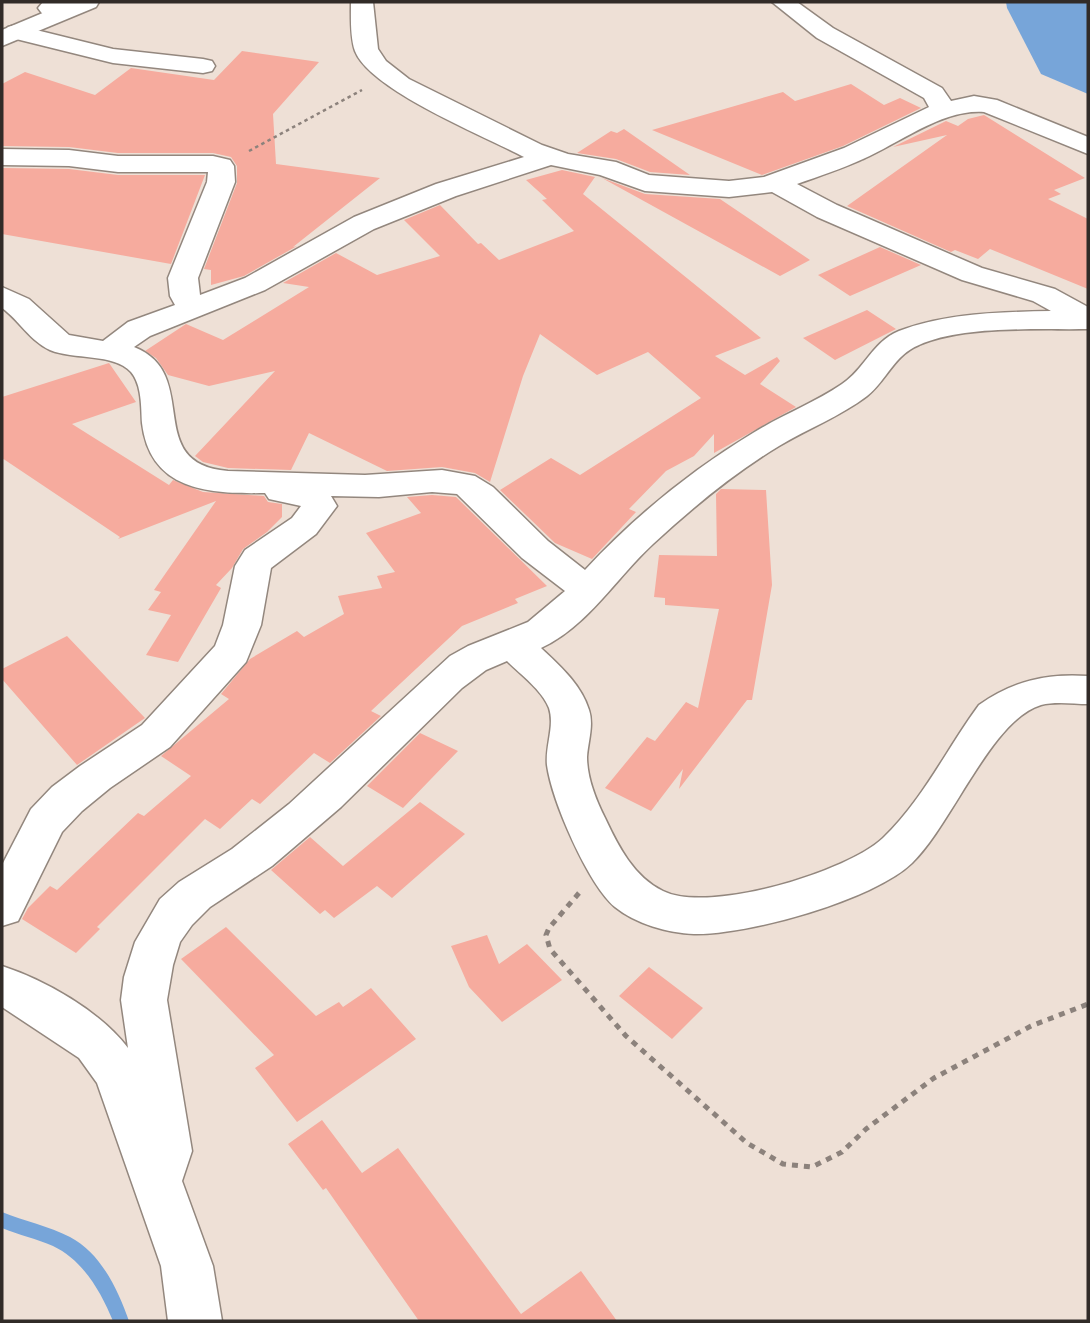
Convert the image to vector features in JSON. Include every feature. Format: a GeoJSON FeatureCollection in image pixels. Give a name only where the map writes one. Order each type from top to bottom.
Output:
{"type":"FeatureCollection","features":[{"type":"Feature","properties":{"kind":"street"},"geometry":{"type":"LineString","coordinates":[[9,35],[56,8],[88,2]]}},
{"type":"Feature","properties":{"kind":"street"},"geometry":{"type":"LineString","coordinates":[[362,2],[366,48],[376,66],[392,78],[488,130],[550,156],[606,168],[645,183],[729,189],[775,183],[853,154],[944,110],[974,104],[988,106],[1088,146]]}},
{"type":"Feature","properties":{"kind":"street"},"geometry":{"type":"LineString","coordinates":[[783,2],[825,33],[933,93],[944,110]]}},
{"type":"Feature","properties":{"kind":"street"},"geometry":{"type":"LineString","coordinates":[[9,35],[113,56],[203,66]]}},
{"type":"Feature","properties":{"kind":"street"},"geometry":{"type":"LineString","coordinates":[[110,351],[139,329],[255,284],[344,233],[388,212],[550,156]]}},
{"type":"Feature","properties":{"kind":"street"},"geometry":{"type":"LineString","coordinates":[[2,157],[69,158],[118,164],[219,165],[221,182],[183,278],[185,296],[191,307]]}},
{"type":"Feature","properties":{"kind":"street"},"geometry":{"type":"LineString","coordinates":[[775,183],[827,211],[972,274],[1044,295],[1088,319]]}},
{"type":"Feature","properties":{"kind":"street"},"geometry":{"type":"LineString","coordinates":[[2,296],[27,311],[45,333],[59,342],[87,350],[110,351],[134,359],[146,369],[155,393],[164,449],[176,465],[206,479],[306,486],[380,486],[442,481],[463,484],[477,491],[506,522],[589,589]]}},
{"type":"Feature","properties":{"kind":"street"},"geometry":{"type":"LineString","coordinates":[[155,1177],[163,1166],[167,1151],[144,1000],[154,952],[170,920],[192,895],[255,856],[349,775],[428,696],[457,672],[475,658],[514,645],[542,630],[589,589],[630,545],[687,498],[753,448],[866,382],[882,357],[900,342],[958,326],[1088,319]]}},
{"type":"Feature","properties":{"kind":"street"},"geometry":{"type":"LineString","coordinates":[[2,908],[46,821],[67,799],[95,777],[156,736],[232,652],[242,625],[253,566],[258,559],[308,522],[320,506],[313,497],[279,491],[269,482]]}},
{"type":"Feature","properties":{"kind":"street"},"geometry":{"type":"LineString","coordinates":[[514,645],[544,675],[569,708],[567,760],[573,789],[612,872],[631,893],[648,904],[666,912],[690,916],[716,917],[757,910],[854,876],[897,852],[917,829],[988,722],[1011,701],[1051,688],[1088,690]]}},
{"type":"Feature","properties":{"kind":"street"},"geometry":{"type":"LineString","coordinates":[[2,986],[26,996],[96,1043],[117,1072],[187,1266],[195,1321]]}},
{"type":"Feature","properties":{"kind":"path"},"geometry":{"type":"LineString","coordinates":[[219,165],[262,145],[357,92],[392,78]]}},
{"type":"Feature","properties":{"kind":"path"},"geometry":{"type":"LineString","coordinates":[[612,872],[578,894],[549,928],[546,935],[550,949],[626,1036],[747,1143],[783,1164],[811,1167],[842,1152],[866,1129],[933,1078],[1031,1026],[1088,1004]]}},
{"type":"Feature","properties":{"kind":"water"},"geometry":{"type":"Polygon","coordinates":[[[1006,2],[1088,2],[1088,94],[1041,74],[1006,2]]]}},
{"type":"Feature","properties":{"kind":"building"},"geometry":{"type":"Polygon","coordinates":[[[242,51],[319,62],[273,114],[276,164],[380,178],[293,247],[297,246],[244,276],[211,285],[211,270],[204,269],[237,183],[237,166],[231,157],[213,153],[118,153],[69,147],[2,146],[2,84],[25,72],[95,95],[131,68],[214,80],[242,51]]]}},
{"type":"Feature","properties":{"kind":"building"},"geometry":{"type":"Polygon","coordinates":[[[851,84],[884,105],[900,98],[921,108],[843,146],[762,175],[652,130],[783,92],[795,101],[851,84]]]}},
{"type":"Feature","properties":{"kind":"building"},"geometry":{"type":"Polygon","coordinates":[[[984,115],[1085,178],[1054,190],[1061,194],[1048,199],[1088,219],[1088,289],[990,249],[978,259],[955,250],[951,252],[847,206],[947,135],[893,147],[946,121],[958,126],[968,119],[984,115]]]}},
{"type":"Feature","properties":{"kind":"building"},"geometry":{"type":"Polygon","coordinates":[[[624,129],[690,175],[650,172],[616,159],[577,153],[611,131],[617,133],[624,129]]]}},
{"type":"Feature","properties":{"kind":"building"},"geometry":{"type":"Polygon","coordinates":[[[2,168],[69,169],[118,175],[205,175],[171,264],[2,234],[2,168]]]}},
{"type":"Feature","properties":{"kind":"building"},"geometry":{"type":"Polygon","coordinates":[[[562,170],[595,177],[583,194],[761,338],[715,356],[745,375],[777,357],[780,361],[760,384],[796,407],[714,453],[714,434],[694,456],[666,471],[629,509],[636,512],[592,559],[555,543],[500,490],[551,458],[580,475],[701,398],[648,352],[597,375],[540,334],[523,376],[490,482],[475,473],[442,467],[387,471],[309,433],[291,470],[228,468],[203,462],[195,456],[275,371],[209,386],[168,375],[156,358],[145,351],[186,324],[223,340],[309,287],[283,283],[336,253],[377,275],[440,256],[404,220],[440,205],[478,244],[481,243],[499,260],[574,231],[542,200],[547,199],[526,180],[562,170]]]}},
{"type":"Feature","properties":{"kind":"building"},"geometry":{"type":"Polygon","coordinates":[[[602,178],[645,194],[720,199],[810,260],[780,276],[602,178]]]}},
{"type":"Feature","properties":{"kind":"building"},"geometry":{"type":"Polygon","coordinates":[[[880,247],[921,265],[850,296],[818,275],[880,247]]]}},
{"type":"Feature","properties":{"kind":"building"},"geometry":{"type":"Polygon","coordinates":[[[867,310],[896,329],[835,360],[803,338],[867,310]]]}},
{"type":"Feature","properties":{"kind":"building"},"geometry":{"type":"Polygon","coordinates":[[[109,363],[136,402],[72,424],[169,485],[173,480],[203,492],[264,496],[268,502],[282,504],[282,517],[243,549],[232,568],[216,585],[221,588],[178,662],[146,655],[171,615],[148,610],[161,592],[154,590],[216,501],[118,539],[120,537],[2,458],[2,397],[109,363]]]}},
{"type":"Feature","properties":{"kind":"building"},"geometry":{"type":"Polygon","coordinates":[[[721,489],[766,490],[772,585],[752,700],[747,700],[679,789],[683,769],[651,811],[605,788],[647,737],[655,741],[686,702],[698,708],[719,609],[665,605],[665,598],[654,597],[659,555],[717,556],[716,494],[721,489]]]}},
{"type":"Feature","properties":{"kind":"building"},"geometry":{"type":"Polygon","coordinates":[[[407,497],[456,497],[547,586],[515,599],[518,603],[462,626],[371,711],[381,716],[330,763],[314,753],[260,804],[252,799],[220,829],[205,819],[97,927],[100,929],[76,953],[22,919],[28,908],[50,886],[57,890],[138,813],[144,816],[191,776],[161,756],[229,699],[221,694],[250,659],[297,631],[304,637],[344,614],[338,596],[382,588],[377,576],[395,572],[366,533],[421,513],[407,497]]]}},
{"type":"Feature","properties":{"kind":"building"},"geometry":{"type":"Polygon","coordinates":[[[67,636],[145,718],[77,765],[2,679],[2,669],[67,636]]]}},
{"type":"Feature","properties":{"kind":"building"},"geometry":{"type":"Polygon","coordinates":[[[420,733],[458,751],[403,808],[367,786],[420,733]]]}},
{"type":"Feature","properties":{"kind":"building"},"geometry":{"type":"Polygon","coordinates":[[[420,802],[465,834],[392,898],[377,886],[334,918],[325,910],[320,914],[271,870],[310,837],[343,866],[420,802]]]}},
{"type":"Feature","properties":{"kind":"building"},"geometry":{"type":"Polygon","coordinates":[[[226,927],[316,1016],[339,1002],[343,1007],[371,988],[416,1039],[297,1122],[255,1068],[274,1055],[181,959],[226,927]]]}},
{"type":"Feature","properties":{"kind":"building"},"geometry":{"type":"Polygon","coordinates":[[[487,935],[499,964],[527,944],[562,980],[502,1022],[469,987],[451,946],[487,935]]]}},
{"type":"Feature","properties":{"kind":"building"},"geometry":{"type":"Polygon","coordinates":[[[649,967],[703,1008],[672,1039],[619,996],[649,967]]]}},
{"type":"Feature","properties":{"kind":"building"},"geometry":{"type":"Polygon","coordinates":[[[322,1120],[362,1173],[398,1148],[521,1314],[581,1271],[617,1321],[419,1321],[326,1188],[323,1190],[288,1144],[322,1120]]]}},
{"type":"Feature","properties":{"kind":"waterway"},"geometry":{"type":"LineString","coordinates":[[2,1220],[54,1238],[77,1252],[96,1272],[121,1321]]}}]}
